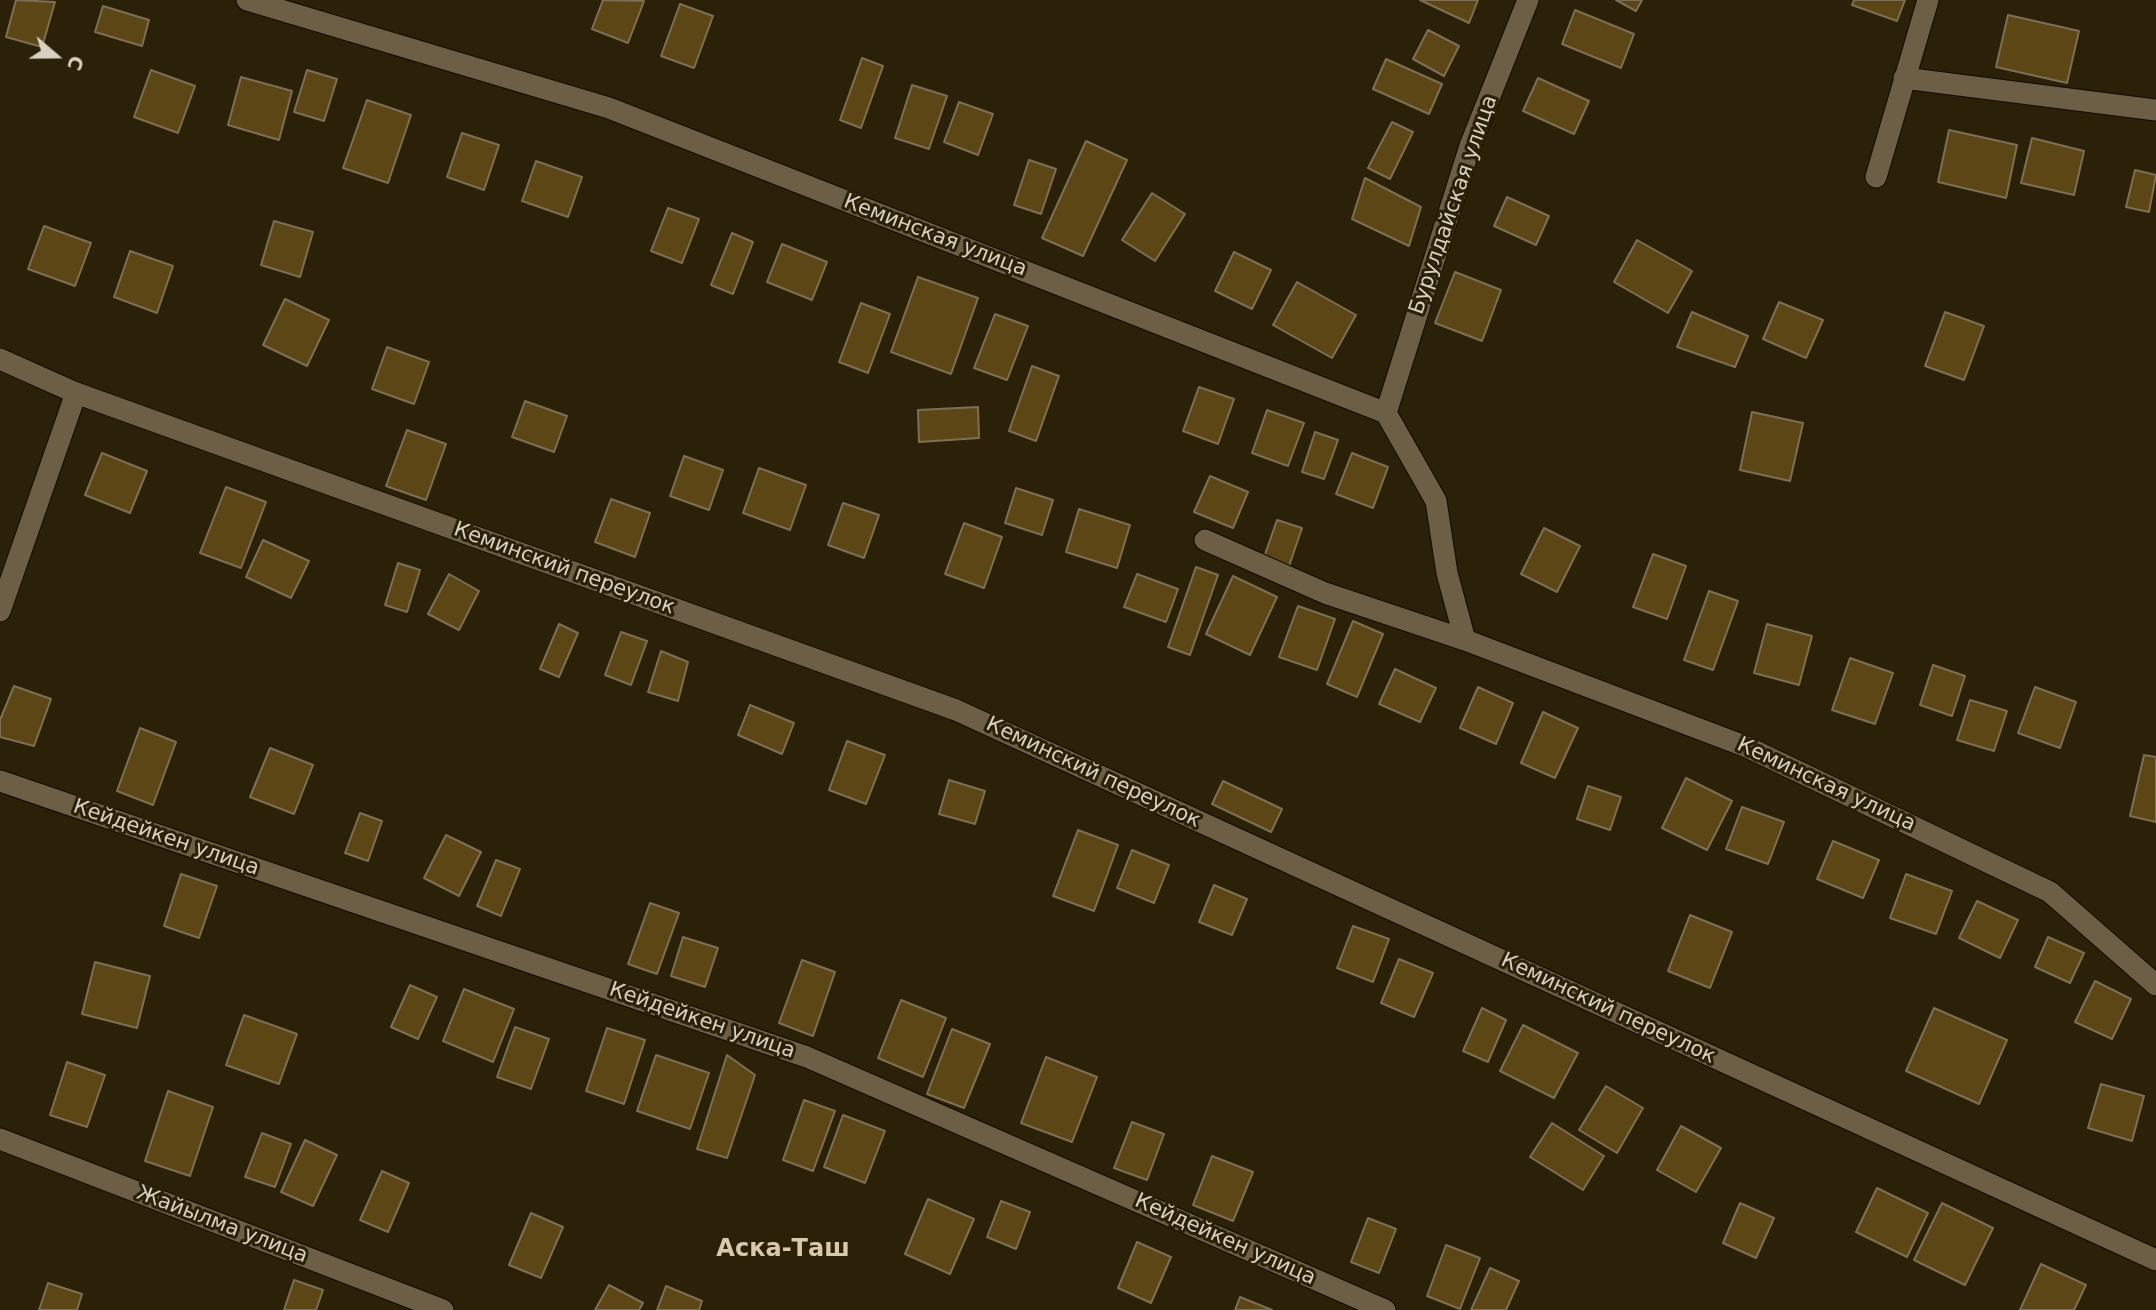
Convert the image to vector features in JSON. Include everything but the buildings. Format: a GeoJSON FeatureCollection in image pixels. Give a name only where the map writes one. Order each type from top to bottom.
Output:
{"type":"FeatureCollection","features":[{"type":"Feature","properties":{"kind":"street","name":"Кеминская улица"},"geometry":{"type":"LineString","coordinates":[[247,0],[609,108],[1386,413]]}},
{"type":"Feature","properties":{"kind":"street","name":"Бурулдайская улица"},"geometry":{"type":"LineString","coordinates":[[1386,413],[1470,146],[1528,0]]}},
{"type":"Feature","properties":{"kind":"street"},"geometry":{"type":"LineString","coordinates":[[1876,177],[1928,0]]}},
{"type":"Feature","properties":{"kind":"street"},"geometry":{"type":"LineString","coordinates":[[1904,78],[2156,110]]}},
{"type":"Feature","properties":{"kind":"street","name":"Кеминский переулок"},"geometry":{"type":"LineString","coordinates":[[0,359],[76,393],[956,710],[2156,1260]]}},
{"type":"Feature","properties":{"kind":"street"},"geometry":{"type":"LineString","coordinates":[[0,611],[76,393]]}},
{"type":"Feature","properties":{"kind":"street"},"geometry":{"type":"LineString","coordinates":[[1386,413],[1436,501],[1447,573],[1465,640]]}},
{"type":"Feature","properties":{"kind":"street","name":"Кеминская улица"},"geometry":{"type":"LineString","coordinates":[[1205,540],[1325,593],[1465,640],[1747,747],[2050,892],[2156,985]]}},
{"type":"Feature","properties":{"kind":"street","name":"Кейдейкен улица"},"geometry":{"type":"LineString","coordinates":[[0,781],[807,1057],[1385,1310]]}},
{"type":"Feature","properties":{"kind":"street","name":"Жайылма улица"},"geometry":{"type":"LineString","coordinates":[[0,1139],[443,1310]]}},
{"type":"Feature","properties":{"kind":"district","name":"Аска-Таш"},"geometry":{"type":"Point","coordinates":[783,1250]}}]}
